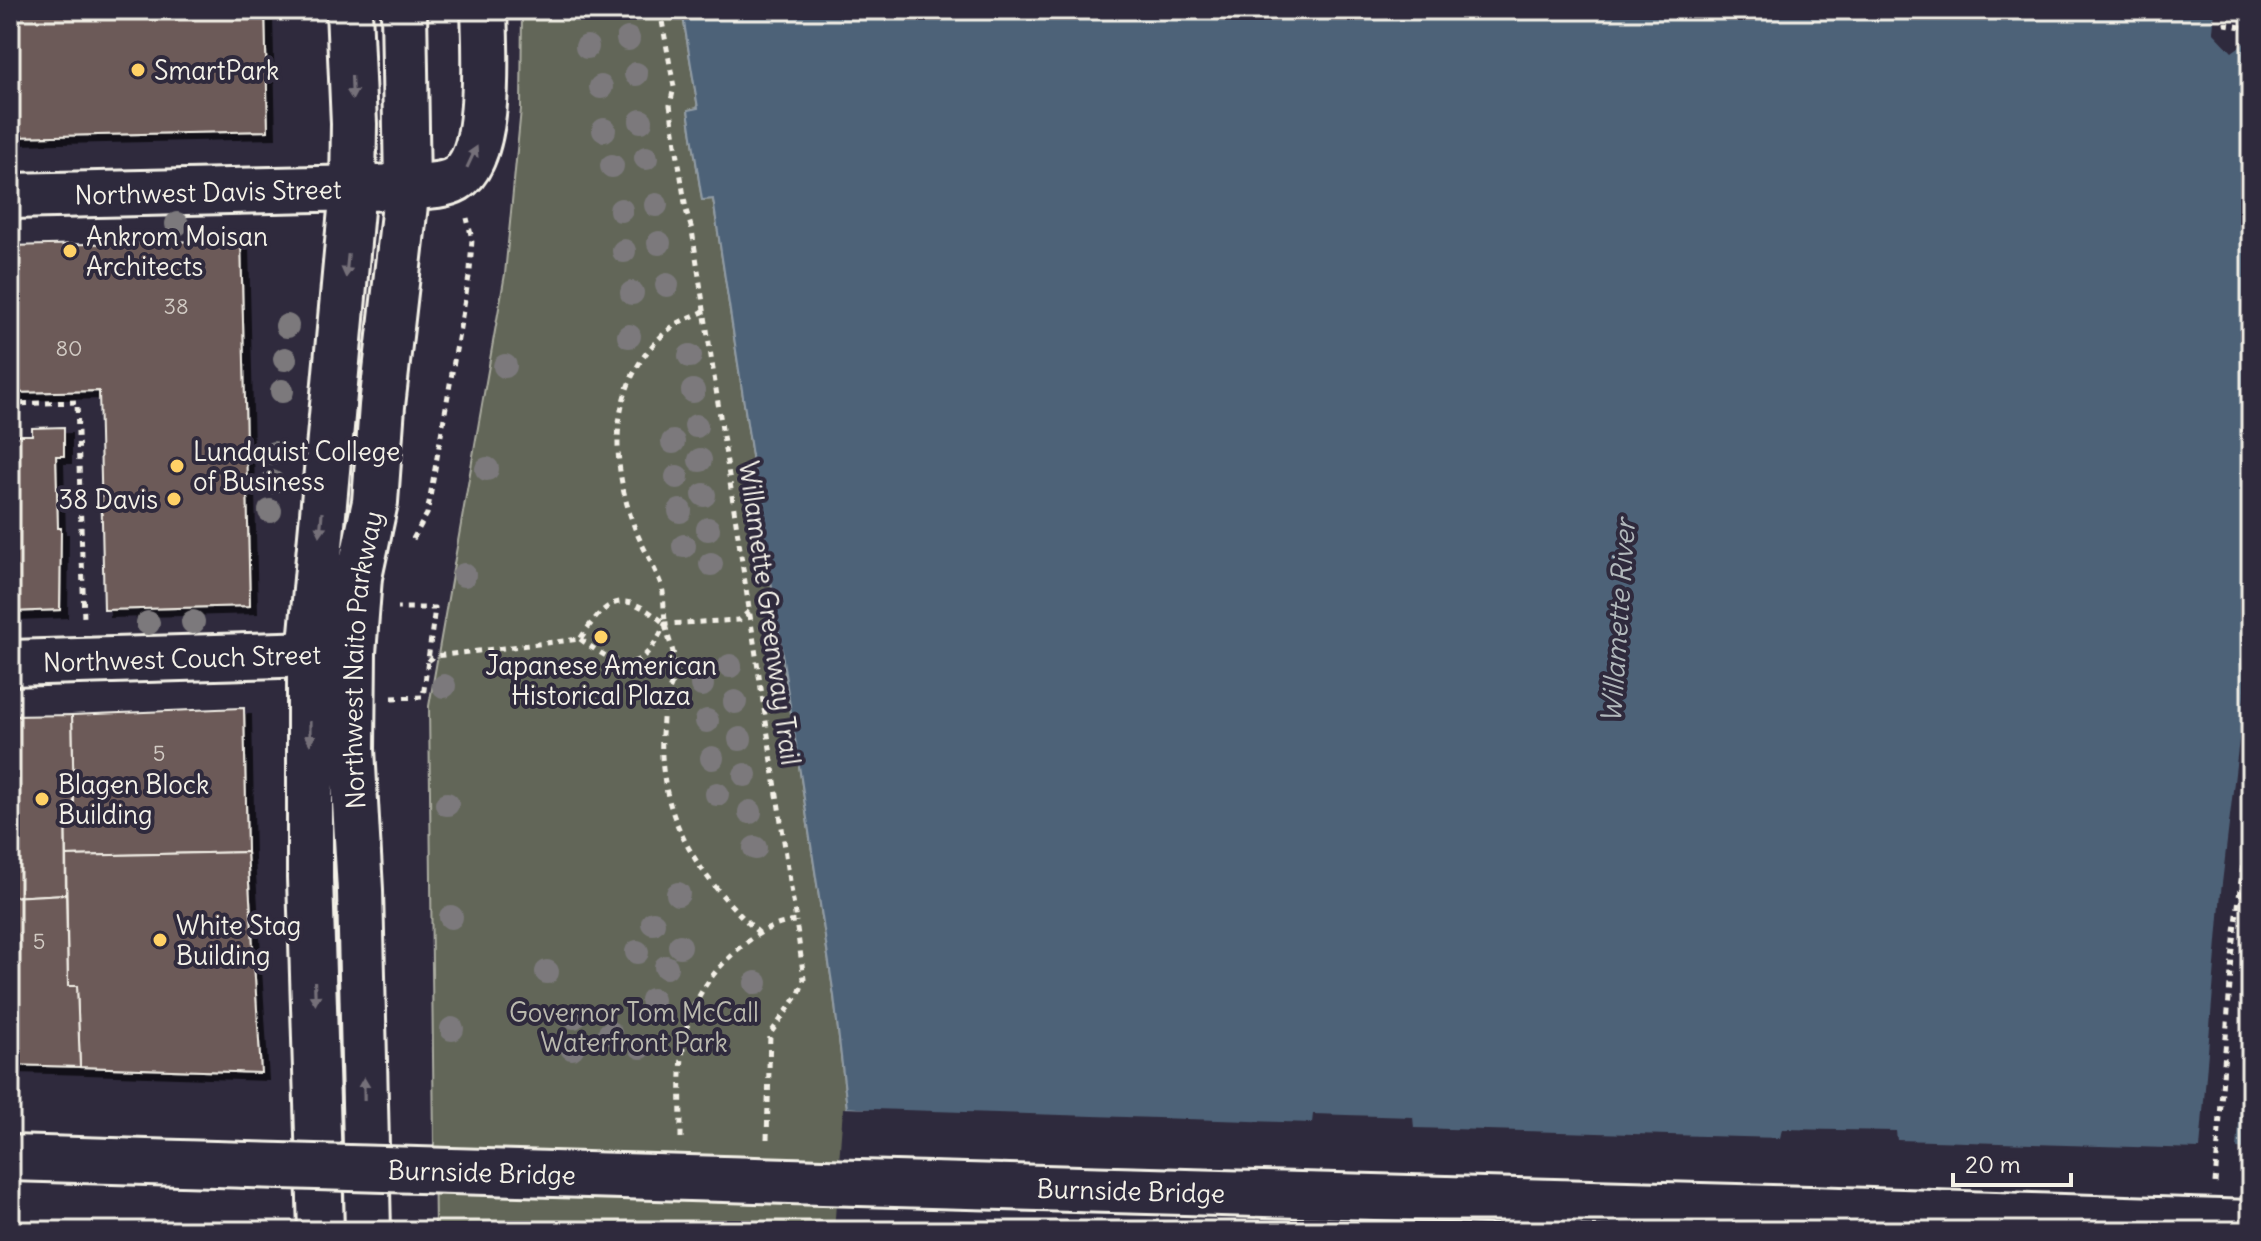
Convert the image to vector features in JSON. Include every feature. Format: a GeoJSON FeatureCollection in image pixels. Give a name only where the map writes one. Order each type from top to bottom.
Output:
{"type":"FeatureCollection","features":[{"type":"Feature","properties":{"kind":"main road","name":"Northwest Naito Parkway"},"geometry":{"type":"LineString","coordinates":[[321,1231],[310,878],[310,655],[353,188],[349,10]]}},
{"type":"Feature","properties":{"kind":"main road","name":"Northwest Naito Parkway"},"geometry":{"type":"LineString","coordinates":[[368,1231],[360,890],[352,749],[353,653],[359,577],[375,502],[382,406],[407,187],[404,10]]}},
{"type":"Feature","properties":{"kind":"main road"},"geometry":{"type":"LineString","coordinates":[[456,179],[475,155],[480,135],[484,10]]}},
{"type":"Feature","properties":{"kind":"main road","name":"Northwest Davis Street"},"geometry":{"type":"LineString","coordinates":[[10,196],[407,187],[438,185],[456,179]]}},
{"type":"Feature","properties":{"kind":"main road","name":"Northwest Couch Street"},"geometry":{"type":"LineString","coordinates":[[10,663],[353,653]]}},
{"type":"Feature","properties":{"kind":"main road","name":"Burnside Bridge"},"geometry":{"type":"LineString","coordinates":[[10,1158],[2251,1223]]}},
{"type":"Feature","properties":{"kind":"path","name":"Willamette Greenway Trail"},"geometry":{"type":"LineString","coordinates":[[660,10],[674,87],[670,105],[672,120],[751,610],[804,979],[799,994],[770,1034],[767,1141]]}},
{"type":"Feature","properties":{"kind":"path"},"geometry":{"type":"LineString","coordinates":[[2227,10],[2226,24],[2251,29]]}},
{"type":"Feature","properties":{"kind":"path","name":"Northwest Naito Parkway"},"geometry":{"type":"LineString","coordinates":[[412,541],[427,514],[470,271],[472,239],[456,179]]}},
{"type":"Feature","properties":{"kind":"path"},"geometry":{"type":"LineString","coordinates":[[705,311],[674,326],[638,362],[625,389],[621,408],[621,478],[633,524],[663,587],[665,624],[676,670],[666,700],[662,737],[665,777],[672,810],[692,858],[712,885],[759,933]]}},
{"type":"Feature","properties":{"kind":"path"},"geometry":{"type":"LineString","coordinates":[[10,404],[77,402],[84,619]]}},
{"type":"Feature","properties":{"kind":"path"},"geometry":{"type":"LineString","coordinates":[[580,639],[603,608],[616,602],[644,606],[665,624],[739,620],[751,610]]}},
{"type":"Feature","properties":{"kind":"path"},"geometry":{"type":"LineString","coordinates":[[423,697],[435,608]]}},
{"type":"Feature","properties":{"kind":"path"},"geometry":{"type":"LineString","coordinates":[[428,661],[435,656],[580,639],[607,658],[633,662],[654,648],[665,624]]}},
{"type":"Feature","properties":{"kind":"path"},"geometry":{"type":"LineString","coordinates":[[2215,1189],[2232,958],[2251,794]]}},
{"type":"Feature","properties":{"kind":"path"},"geometry":{"type":"LineString","coordinates":[[681,1138],[681,1060],[690,1013],[719,966],[759,933],[775,925],[796,921]]}},
{"type":"Feature","properties":{"kind":"green space","name":"Governor Tom McCall Waterfront Park"},"geometry":{"type":"Polygon","coordinates":[[[522,10],[682,10],[698,108],[688,110],[702,200],[713,199],[834,996],[847,1108],[838,1231],[435,1231],[429,706],[505,274],[521,109],[522,10]]]}},
{"type":"Feature","properties":{"kind":"water","name":"Willamette River"},"geometry":{"type":"Polygon","coordinates":[[[682,10],[2251,10],[2251,1231],[847,1108],[834,996],[713,199],[702,200],[688,110],[698,108],[682,10]]]}},
{"type":"Feature","properties":{"kind":"pier"},"geometry":{"type":"Polygon","coordinates":[[[2215,10],[2236,10],[2235,16],[2251,17],[2251,38],[2232,52],[2213,32],[2215,10]]]}},
{"type":"Feature","properties":{"kind":"pier"},"geometry":{"type":"Polygon","coordinates":[[[2251,638],[2251,962],[2237,1149],[2251,1150],[2251,1231],[834,1231],[843,1108],[1312,1123],[1313,1114],[1413,1117],[1414,1128],[1780,1138],[1782,1129],[1896,1131],[1897,1140],[2200,1149],[2221,892],[2251,638]]]}},
{"type":"Feature","properties":{"kind":"building","name":"SmartPark"},"geometry":{"type":"Polygon","coordinates":[[[10,10],[265,10],[268,131],[10,137],[10,10]]]}},
{"type":"Feature","properties":{"kind":"building","name":"38 Davis"},"geometry":{"type":"Polygon","coordinates":[[[241,240],[250,606],[104,610],[99,391],[10,393],[10,246],[241,240]]]}},
{"type":"Feature","properties":{"kind":"building"},"geometry":{"type":"Polygon","coordinates":[[[64,427],[64,456],[56,456],[58,528],[61,528],[60,610],[10,612],[10,435],[32,435],[32,428],[64,427]]]}},
{"type":"Feature","properties":{"kind":"building"},"geometry":{"type":"Polygon","coordinates":[[[244,708],[247,852],[66,856],[65,808],[74,808],[72,715],[244,708]]]}},
{"type":"Feature","properties":{"kind":"building","name":"Blagen Block Building"},"geometry":{"type":"Polygon","coordinates":[[[72,715],[74,808],[65,808],[66,894],[10,897],[10,716],[72,715]]]}},
{"type":"Feature","properties":{"kind":"building","name":"White Stag Building"},"geometry":{"type":"Polygon","coordinates":[[[247,852],[261,1073],[80,1067],[77,986],[68,986],[66,856],[247,852]]]}},
{"type":"Feature","properties":{"kind":"building"},"geometry":{"type":"Polygon","coordinates":[[[66,894],[68,986],[77,986],[80,1067],[10,1065],[10,897],[66,894]]]}},
{"type":"Feature","properties":{"kind":"place","name":"SmartPark"},"geometry":{"type":"Point","coordinates":[138,70]}},
{"type":"Feature","properties":{"kind":"place","name":"Ankrom Moisan Architects"},"geometry":{"type":"Point","coordinates":[70,251]}},
{"type":"Feature","properties":{"kind":"place","name":"Lundquist College of Business"},"geometry":{"type":"Point","coordinates":[177,466]}},
{"type":"Feature","properties":{"kind":"place","name":"38 Davis"},"geometry":{"type":"Point","coordinates":[174,499]}},
{"type":"Feature","properties":{"kind":"place","name":"Japanese American Historical Plaza"},"geometry":{"type":"Point","coordinates":[601,637]}},
{"type":"Feature","properties":{"kind":"place","name":"Blagen Block Building"},"geometry":{"type":"Point","coordinates":[42,799]}},
{"type":"Feature","properties":{"kind":"place","name":"White Stag Building"},"geometry":{"type":"Point","coordinates":[160,940]}}]}
